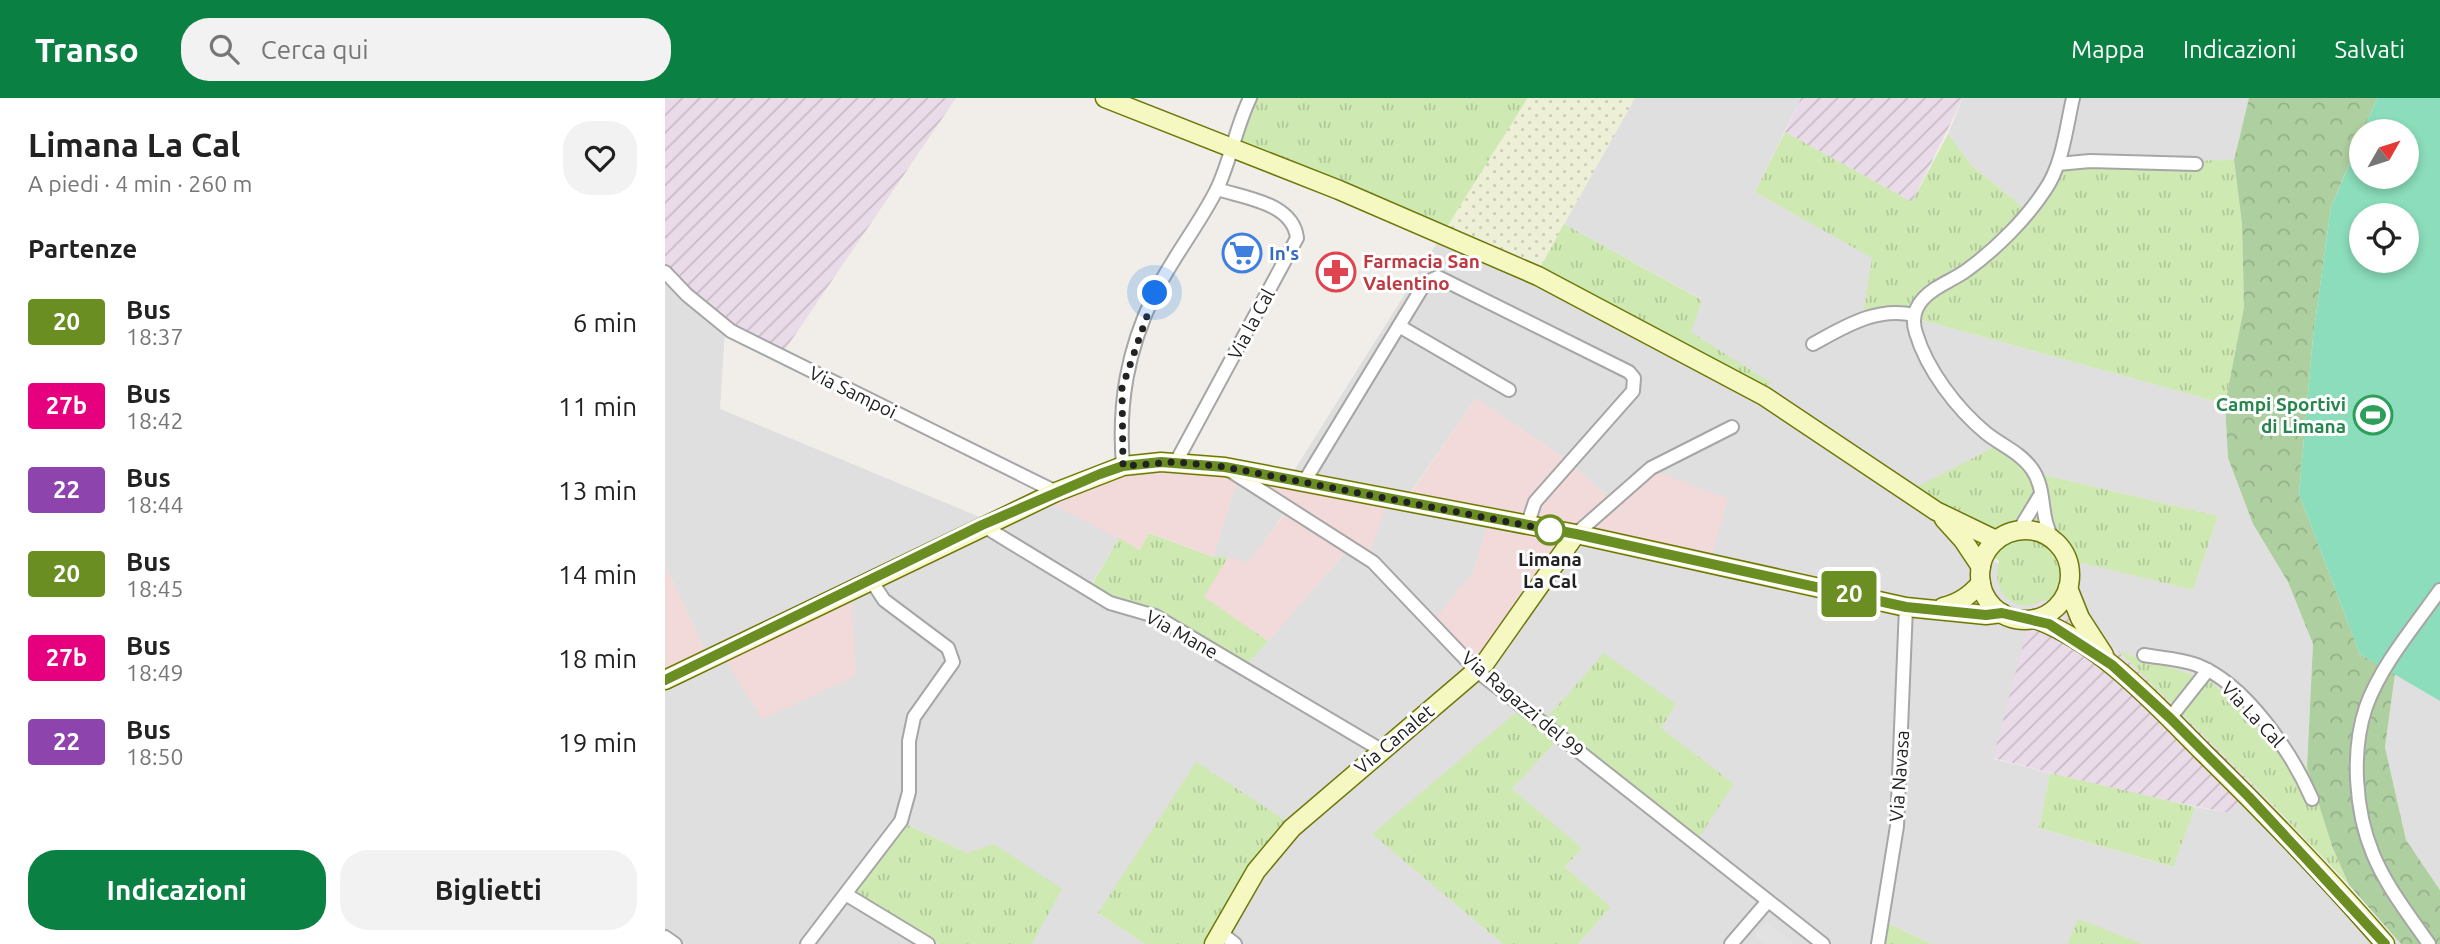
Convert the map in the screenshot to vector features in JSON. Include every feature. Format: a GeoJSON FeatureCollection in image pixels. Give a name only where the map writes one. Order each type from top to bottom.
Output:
{"type":"FeatureCollection","features":[{"type":"Feature","properties":{"kind":"street"},"geometry":{"type":"LineString","coordinates":[[1105,98],[1232,147],[1538,276],[1764,396],[1936,511],[1996,540]]}},
{"type":"Feature","properties":{"kind":"street"},"geometry":{"type":"LineString","coordinates":[[1123,466],[1122,388],[1145,316],[1155,293],[1217,189],[1234,135],[1250,98]]}},
{"type":"Feature","properties":{"kind":"street"},"geometry":{"type":"LineString","coordinates":[[2073,98],[2057,164],[2038,200],[2001,240],[1968,270],[1925,296],[1914,315],[1916,333],[1923,350],[1950,394],[1979,427],[2026,461],[2036,474],[2041,490],[2042,516],[2068,561],[2068,587],[2080,618],[2112,665]]}},
{"type":"Feature","properties":{"kind":"street"},"geometry":{"type":"LineString","coordinates":[[2057,164],[2196,164]]}},
{"type":"Feature","properties":{"kind":"street","name":"Via la Cal"},"geometry":{"type":"LineString","coordinates":[[1176,462],[1297,238],[1296,226],[1290,218],[1270,205],[1217,189]]}},
{"type":"Feature","properties":{"kind":"street","name":"Via Sampoi"},"geometry":{"type":"LineString","coordinates":[[665,272],[687,295],[731,331],[1056,492]]}},
{"type":"Feature","properties":{"kind":"street"},"geometry":{"type":"LineString","coordinates":[[1304,482],[1425,283],[1438,277],[1629,373],[1634,378],[1633,391],[1535,502],[1527,526]]}},
{"type":"Feature","properties":{"kind":"street"},"geometry":{"type":"LineString","coordinates":[[1812,344],[1869,316],[1888,312],[1914,315]]}},
{"type":"Feature","properties":{"kind":"street"},"geometry":{"type":"LineString","coordinates":[[1399,326],[1509,390]]}},
{"type":"Feature","properties":{"kind":"street"},"geometry":{"type":"LineString","coordinates":[[1576,534],[1651,468],[1732,427]]}},
{"type":"Feature","properties":{"kind":"street"},"geometry":{"type":"LineString","coordinates":[[665,680],[982,525],[1056,492],[1123,466],[1176,462],[1225,467],[1576,534],[1906,607],[1986,615],[2002,613],[2023,620],[2049,612],[2061,602],[2068,587]]}},
{"type":"Feature","properties":{"kind":"street","name":"Via Ragazzi del 99"},"geometry":{"type":"LineString","coordinates":[[1225,467],[1264,496],[1341,540],[1373,562],[1477,671],[1822,944]]}},
{"type":"Feature","properties":{"kind":"street"},"geometry":{"type":"LineString","coordinates":[[2019,530],[2033,509],[2041,490]]}},
{"type":"Feature","properties":{"kind":"street"},"geometry":{"type":"LineString","coordinates":[[1936,511],[1963,540],[1981,575],[1985,595],[2002,613]]}},
{"type":"Feature","properties":{"kind":"street","name":"Via Mane"},"geometry":{"type":"LineString","coordinates":[[982,525],[1110,603],[1155,616],[1381,750]]}},
{"type":"Feature","properties":{"kind":"street"},"geometry":{"type":"LineString","coordinates":[[1936,608],[1955,604],[1971,594],[1981,575],[1986,552],[1996,540],[2019,530],[2037,531],[2053,539]]}},
{"type":"Feature","properties":{"kind":"street","name":"Via Canalet"},"geometry":{"type":"LineString","coordinates":[[1217,938],[1257,871],[1292,828],[1477,671],[1500,644],[1576,534]]}},
{"type":"Feature","properties":{"kind":"street"},"geometry":{"type":"LineString","coordinates":[[807,944],[901,821],[909,792],[909,741],[914,717],[954,659],[948,648],[881,597],[871,580]]}},
{"type":"Feature","properties":{"kind":"street"},"geometry":{"type":"LineString","coordinates":[[2429,944],[2389,885],[2372,852],[2362,810],[2357,757],[2367,705],[2391,661],[2440,590]]}},
{"type":"Feature","properties":{"kind":"street","name":"Via Navasa"},"geometry":{"type":"LineString","coordinates":[[1878,944],[1896,826],[1906,607]]}},
{"type":"Feature","properties":{"kind":"street"},"geometry":{"type":"LineString","coordinates":[[2035,618],[2060,630],[2112,665],[2170,718],[2249,797],[2385,944]]}},
{"type":"Feature","properties":{"kind":"street","name":"Via La Cal"},"geometry":{"type":"LineString","coordinates":[[2144,655],[2193,664],[2208,670],[2274,732],[2291,757],[2312,799]]}},
{"type":"Feature","properties":{"kind":"street","name":"Via La Cal"},"geometry":{"type":"LineString","coordinates":[[2170,718],[2208,670]]}},
{"type":"Feature","properties":{"kind":"street"},"geometry":{"type":"LineString","coordinates":[[847,895],[928,944]]}},
{"type":"Feature","properties":{"kind":"street"},"geometry":{"type":"LineString","coordinates":[[1731,944],[1768,901]]}},
{"type":"Feature","properties":{"kind":"street"},"geometry":{"type":"LineString","coordinates":[[665,937],[675,944]]}},
{"type":"Feature","properties":{"kind":"street"},"geometry":{"type":"LineString","coordinates":[[1217,938],[1235,944]]}},
{"type":"Feature","properties":{"kind":"shaded area"},"geometry":{"type":"Polygon","coordinates":[[[665,98],[956,98],[780,357],[725,330],[665,275],[665,98]]]}},
{"type":"Feature","properties":{"kind":"shaded area"},"geometry":{"type":"Polygon","coordinates":[[[1635,98],[1801,98],[1755,192],[1873,258],[1911,317],[2225,404],[2228,458],[2253,524],[2288,582],[2313,644],[2307,767],[2209,680],[2118,651],[2062,614],[2074,560],[2193,590],[2218,516],[2044,475],[1998,445],[1905,495],[2037,592],[1994,759],[2050,773],[2039,828],[2172,867],[2195,807],[2230,813],[2254,785],[2401,944],[2143,944],[2079,920],[2067,944],[1932,944],[1885,922],[1881,944],[1578,944],[1611,907],[1565,867],[1581,848],[1512,789],[1562,734],[1661,728],[1675,703],[1545,720],[1373,834],[1503,944],[1214,944],[1098,913],[1145,944],[1032,944],[1061,889],[967,853],[897,820],[854,893],[939,944],[665,944],[665,676],[708,657],[665,565],[665,275],[725,330],[720,409],[987,520],[1043,499],[1119,538],[1091,585],[1245,667],[1350,547],[1290,477],[1440,238],[1770,383],[1691,332],[1701,299],[1564,224],[1635,98]],[[1476,398],[1406,499],[1491,516],[1473,572],[1434,621],[1580,533],[1728,499],[1610,500],[1567,460],[1476,398]]]}},
{"type":"Feature","properties":{"kind":"shaded area"},"geometry":{"type":"Polygon","coordinates":[[[1801,98],[1963,98],[1912,202],[1785,132],[1801,98]]]}},
{"type":"Feature","properties":{"kind":"shaded area"},"geometry":{"type":"Polygon","coordinates":[[[1963,98],[2249,98],[2234,160],[2053,162],[2046,182],[2025,209],[1972,166],[1948,134],[1963,98]]]}},
{"type":"Feature","properties":{"kind":"shaded area"},"geometry":{"type":"Polygon","coordinates":[[[1476,398],[1567,460],[1610,499],[1653,470],[1728,499],[1711,560],[1580,533],[1483,671],[1433,621],[1473,572],[1490,516],[1406,500],[1476,398]]]}},
{"type":"Feature","properties":{"kind":"shaded area"},"geometry":{"type":"Polygon","coordinates":[[[1170,460],[1390,496],[1368,558],[1349,548],[1268,641],[1203,597],[1228,557],[1248,563],[1284,515],[1253,494],[1238,479],[1213,557],[1150,533],[1140,550],[1043,499],[1170,460]]]}},
{"type":"Feature","properties":{"kind":"shaded area"},"geometry":{"type":"Polygon","coordinates":[[[1238,478],[1253,494],[1284,514],[1248,564],[1228,557],[1213,557],[1238,478]]]}},
{"type":"Feature","properties":{"kind":"shaded area"},"geometry":{"type":"Polygon","coordinates":[[[665,565],[708,657],[665,676],[665,565]]]}},
{"type":"Feature","properties":{"kind":"shaded area"},"geometry":{"type":"Polygon","coordinates":[[[851,585],[856,676],[762,719],[720,651],[851,585]]]}},
{"type":"Feature","properties":{"kind":"shaded area"},"geometry":{"type":"Polygon","coordinates":[[[2037,592],[2062,614],[2118,651],[2254,785],[2230,813],[2130,793],[1993,758],[2037,592]]]}},
{"type":"Feature","properties":{"kind":"shaded area"},"geometry":{"type":"Polygon","coordinates":[[[2395,674],[2440,701],[2440,890],[2406,840],[2385,747],[2395,674]]]}},
{"type":"Feature","properties":{"kind":"shaded area"},"geometry":{"type":"Polygon","coordinates":[[[1767,921],[1795,944],[1764,944],[1754,936],[1767,921]]]}},
{"type":"Feature","properties":{"kind":"green space"},"geometry":{"type":"Polygon","coordinates":[[[1248,98],[1527,99],[1440,238],[1227,150],[1248,98]]]}},
{"type":"Feature","properties":{"kind":"green space"},"geometry":{"type":"Polygon","coordinates":[[[1526,98],[1635,98],[1533,280],[1440,238],[1526,98]]]}},
{"type":"Feature","properties":{"kind":"green space"},"geometry":{"type":"Polygon","coordinates":[[[2249,98],[2377,98],[2368,119],[2349,119],[2349,164],[2331,207],[2313,337],[2299,494],[2360,654],[2395,674],[2385,747],[2406,840],[2440,890],[2440,944],[2401,944],[2349,885],[2332,846],[2307,767],[2313,644],[2288,582],[2253,524],[2228,458],[2225,404],[2244,307],[2242,224],[2234,160],[2249,98]]]}},
{"type":"Feature","properties":{"kind":"green space","name":"Campi Sportivi di Limana"},"geometry":{"type":"Polygon","coordinates":[[[2377,98],[2440,98],[2440,701],[2360,654],[2299,494],[2313,337],[2331,207],[2349,165],[2349,189],[2419,189],[2419,119],[2368,119],[2377,98]]]}},
{"type":"Feature","properties":{"kind":"green space"},"geometry":{"type":"Polygon","coordinates":[[[1785,132],[1912,202],[1948,134],[1972,166],[2025,209],[2046,182],[2052,162],[2234,160],[2242,224],[2244,307],[2225,404],[1911,317],[1892,314],[1862,323],[1872,258],[1755,192],[1785,132]]]}},
{"type":"Feature","properties":{"kind":"green space"},"geometry":{"type":"Polygon","coordinates":[[[1564,224],[1702,300],[1691,332],[1771,383],[1761,391],[1533,281],[1564,224]]]}},
{"type":"Feature","properties":{"kind":"green space"},"geometry":{"type":"Polygon","coordinates":[[[1998,445],[2044,475],[2218,516],[2193,590],[2074,561],[2062,614],[2045,599],[2024,605],[2007,598],[1998,582],[1999,561],[1904,494],[1998,445]]]}},
{"type":"Feature","properties":{"kind":"green space"},"geometry":{"type":"Polygon","coordinates":[[[1149,533],[1213,557],[1228,557],[1204,597],[1268,641],[1245,667],[1091,586],[1119,538],[1140,550],[1149,533]]]}},
{"type":"Feature","properties":{"kind":"green space"},"geometry":{"type":"Polygon","coordinates":[[[2118,651],[2209,680],[2307,767],[2332,846],[2349,885],[2254,785],[2118,651]]]}},
{"type":"Feature","properties":{"kind":"green space"},"geometry":{"type":"Polygon","coordinates":[[[1604,653],[1676,704],[1661,728],[1734,784],[1696,842],[1562,735],[1512,789],[1582,848],[1565,867],[1611,907],[1578,944],[1503,944],[1372,834],[1525,705],[1545,720],[1604,653]]]}},
{"type":"Feature","properties":{"kind":"green space"},"geometry":{"type":"Polygon","coordinates":[[[1196,762],[1289,823],[1214,944],[1145,944],[1098,913],[1196,762]]]}},
{"type":"Feature","properties":{"kind":"green space"},"geometry":{"type":"Polygon","coordinates":[[[2050,773],[2195,807],[2173,867],[2039,828],[2050,773]]]}},
{"type":"Feature","properties":{"kind":"green space"},"geometry":{"type":"Polygon","coordinates":[[[897,820],[967,853],[994,844],[1062,889],[1032,944],[939,944],[853,893],[897,820]]]}},
{"type":"Feature","properties":{"kind":"green space"},"geometry":{"type":"Polygon","coordinates":[[[2078,919],[2143,944],[2067,944],[2078,919]]]}},
{"type":"Feature","properties":{"kind":"green space"},"geometry":{"type":"Polygon","coordinates":[[[1885,922],[1932,944],[1881,944],[1885,922]]]}},
{"type":"Feature","properties":{"kind":"bus line","name":"20"},"geometry":{"type":"LineString","coordinates":[[665,680],[982,525],[1078,482],[1123,466],[1142,463],[1176,462],[1225,467],[1432,509],[1576,534],[1906,607],[1986,615],[2002,613],[2023,620],[2035,618],[2074,638],[2112,665],[2170,718],[2249,797],[2385,944]]}},
{"type":"Feature","properties":{"kind":"place","name":"In's"},"geometry":{"type":"Point","coordinates":[1242,253]}},
{"type":"Feature","properties":{"kind":"place","name":"Farmacia San Valentino"},"geometry":{"type":"Point","coordinates":[1336,272]}},
{"type":"Feature","properties":{"kind":"place","name":"Campi Sportivi di Limana"},"geometry":{"type":"Point","coordinates":[2373,415]}},
{"type":"Feature","properties":{"kind":"place","name":"Limana La Cal"},"geometry":{"type":"Point","coordinates":[1550,530]}},
{"type":"Feature","properties":{"kind":"route"},"geometry":{"type":"LineString","coordinates":[[1155,293],[1122,388],[1123,466],[1176,462],[1225,467],[1550,530]]}}]}
